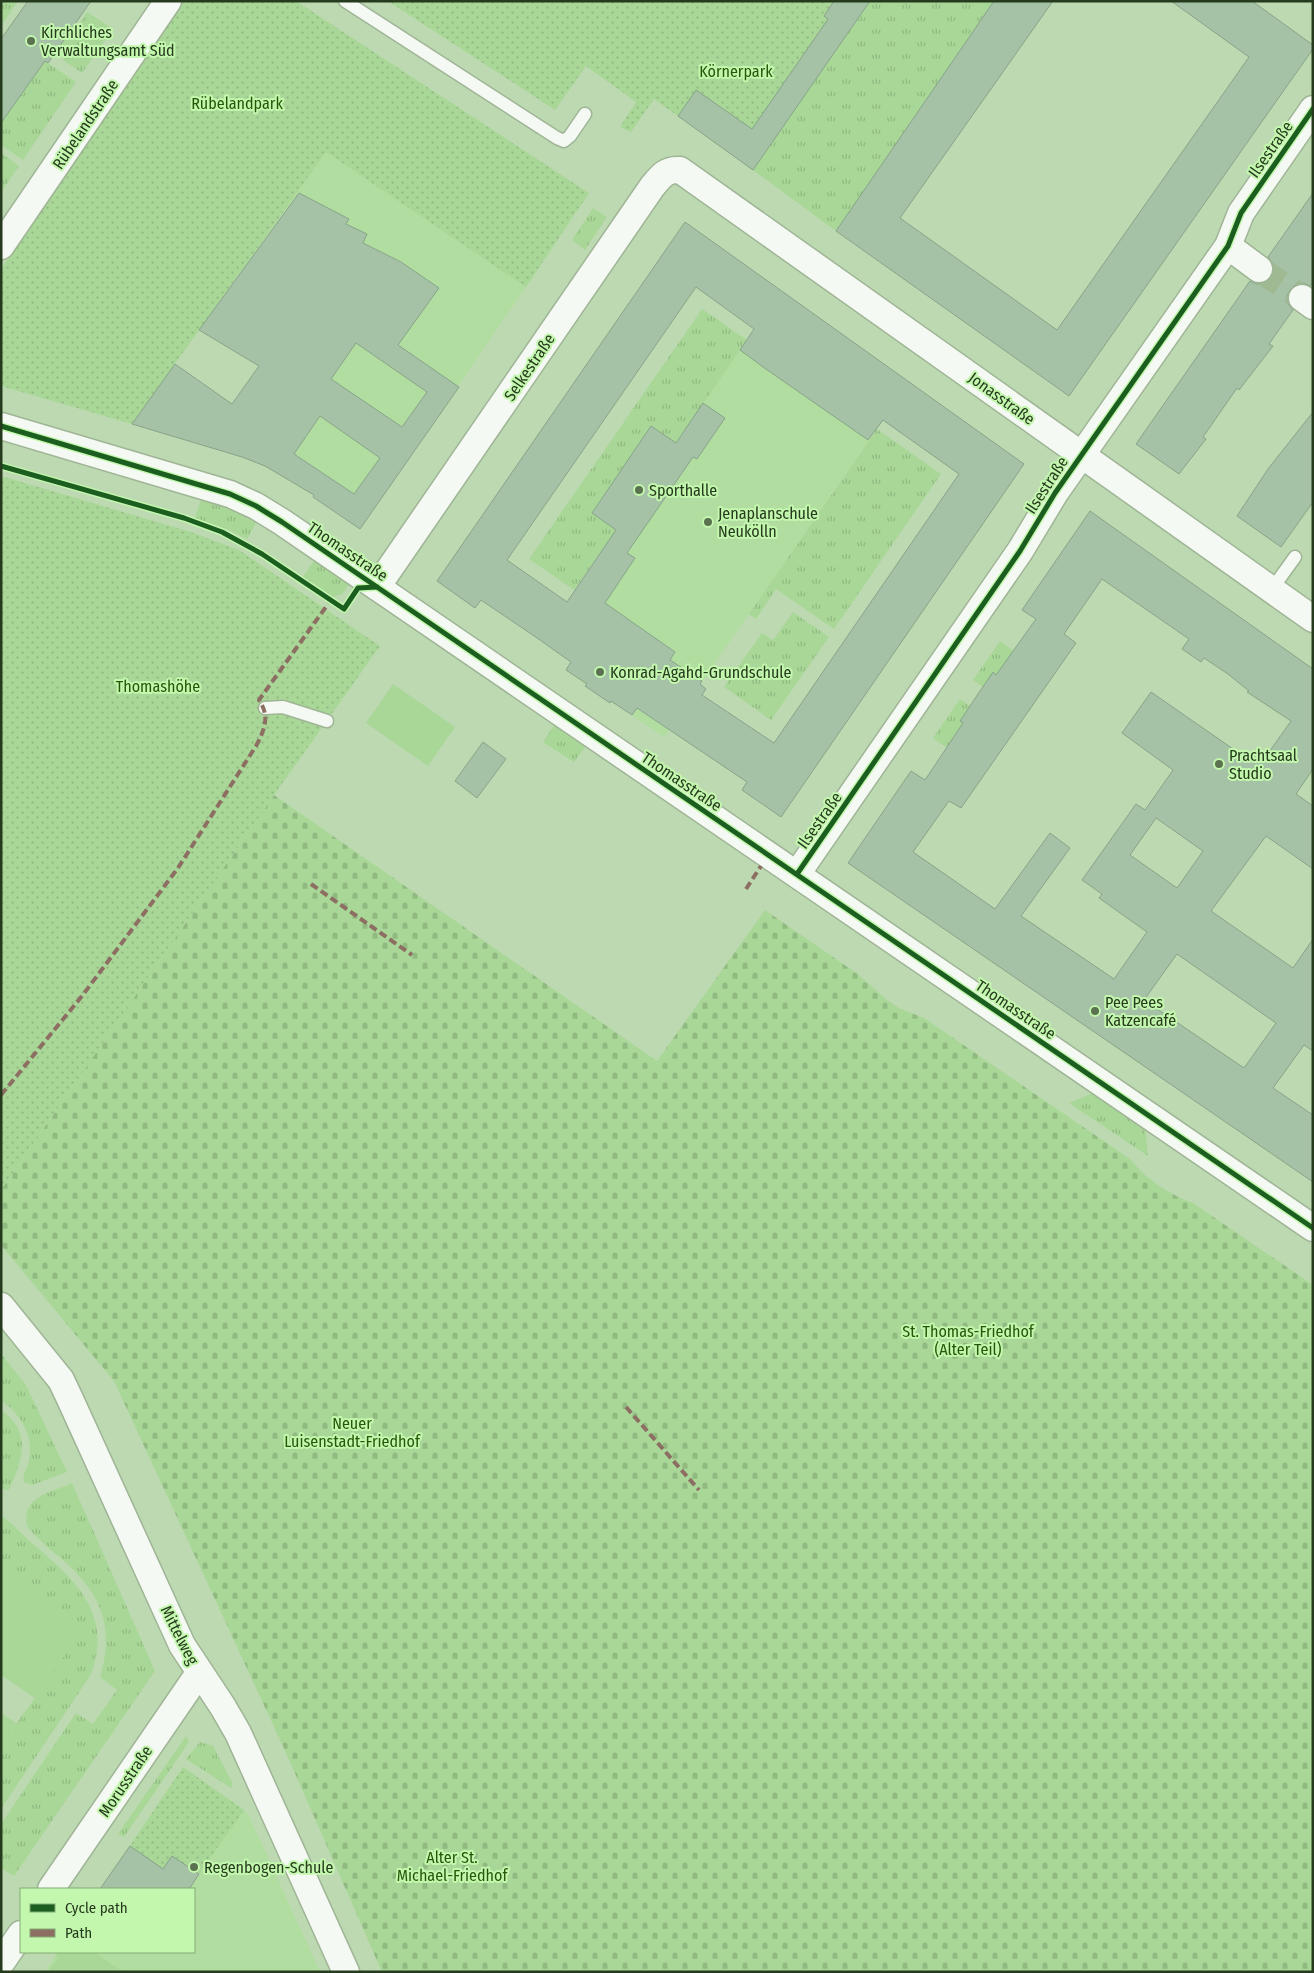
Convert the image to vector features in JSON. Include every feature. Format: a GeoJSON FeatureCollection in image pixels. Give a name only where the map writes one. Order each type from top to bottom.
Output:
{"type":"FeatureCollection","features":[{"type":"Feature","properties":{"kind":"street","name":"Rübelandstraße"},"geometry":{"type":"LineString","coordinates":[[1,246],[168,1]]}},
{"type":"Feature","properties":{"kind":"street","name":"Ilsestraße"},"geometry":{"type":"LineString","coordinates":[[797,874],[1014,559],[1055,492],[1228,246],[1241,213],[1313,109]]}},
{"type":"Feature","properties":{"kind":"street","name":"Selkestraße"},"geometry":{"type":"LineString","coordinates":[[377,586],[652,187],[670,169],[680,170],[691,177]]}},
{"type":"Feature","properties":{"kind":"street","name":"Jonasstraße"},"geometry":{"type":"LineString","coordinates":[[691,177],[1081,455],[1272,589],[1310,612]]}},
{"type":"Feature","properties":{"kind":"street"},"geometry":{"type":"LineString","coordinates":[[1228,246],[1259,269]]}},
{"type":"Feature","properties":{"kind":"street","name":"Thomasstraße"},"geometry":{"type":"LineString","coordinates":[[1,426],[230,494],[256,506],[377,586],[1313,1228]]}},
{"type":"Feature","properties":{"kind":"street","name":"Mittelweg"},"geometry":{"type":"LineString","coordinates":[[1,1306],[51,1368],[67,1393],[182,1645],[223,1706],[238,1733],[346,1972]]}},
{"type":"Feature","properties":{"kind":"street","name":"Morusstraße"},"geometry":{"type":"LineString","coordinates":[[53,1888],[200,1673]]}},
{"type":"Feature","properties":{"kind":"street"},"geometry":{"type":"LineString","coordinates":[[1,1963],[20,1935]]}},
{"type":"Feature","properties":{"kind":"lane"},"geometry":{"type":"LineString","coordinates":[[345,1],[557,138],[564,141],[586,114]]}},
{"type":"Feature","properties":{"kind":"lane"},"geometry":{"type":"LineString","coordinates":[[1272,589],[1294,557]]}},
{"type":"Feature","properties":{"kind":"lane"},"geometry":{"type":"LineString","coordinates":[[265,708],[284,707],[327,721]]}},
{"type":"Feature","properties":{"kind":"shaded area"},"geometry":{"type":"Polygon","coordinates":[[[326,152],[526,287],[360,529],[295,483],[265,466],[242,457],[347,310],[244,268],[326,152]]]}},
{"type":"Feature","properties":{"kind":"shaded area","name":"Jenaplanschule Neukölln"},"geometry":{"type":"Polygon","coordinates":[[[781,291],[909,382],[664,737],[585,686],[586,684],[566,670],[571,662],[540,641],[616,530],[592,513],[651,426],[676,443],[781,291]]]}},
{"type":"Feature","properties":{"kind":"shaded area","name":"Regenbogen-Schule"},"geometry":{"type":"Polygon","coordinates":[[[183,1767],[244,1810],[249,1816],[320,1972],[45,1972],[57,1953],[195,1953],[195,1888],[101,1888],[183,1767]]]}},
{"type":"Feature","properties":{"kind":"green space"},"geometry":{"type":"Polygon","coordinates":[[[1,1],[18,1],[1,26],[1,1]]]}},
{"type":"Feature","properties":{"kind":"green space","name":"Rübelandpark"},"geometry":{"type":"Polygon","coordinates":[[[184,1],[296,1],[589,193],[526,287],[326,152],[132,424],[1,386],[1,269],[184,1]]]}},
{"type":"Feature","properties":{"kind":"green space","name":"Körnerpark"},"geometry":{"type":"Polygon","coordinates":[[[388,1],[870,1],[753,170],[654,99],[631,132],[620,127],[636,102],[586,66],[555,110],[388,1]]]}},
{"type":"Feature","properties":{"kind":"green space"},"geometry":{"type":"Polygon","coordinates":[[[870,1],[994,1],[836,231],[753,170],[870,1]]]}},
{"type":"Feature","properties":{"kind":"green space"},"geometry":{"type":"Polygon","coordinates":[[[87,12],[113,29],[82,73],[63,60],[67,54],[54,45],[71,22],[83,30],[78,26],[87,12]]]}},
{"type":"Feature","properties":{"kind":"green space"},"geometry":{"type":"Polygon","coordinates":[[[45,61],[76,82],[23,160],[1,145],[1,117],[8,113],[45,61]]]}},
{"type":"Feature","properties":{"kind":"green space"},"geometry":{"type":"Polygon","coordinates":[[[1,153],[19,166],[1,192],[1,153]]]}},
{"type":"Feature","properties":{"kind":"green space"},"geometry":{"type":"Polygon","coordinates":[[[593,208],[607,217],[585,250],[572,240],[593,208]]]}},
{"type":"Feature","properties":{"kind":"green space"},"geometry":{"type":"Polygon","coordinates":[[[702,309],[747,340],[676,443],[651,426],[592,513],[616,530],[574,590],[529,559],[702,309]]]}},
{"type":"Feature","properties":{"kind":"green space"},"geometry":{"type":"Polygon","coordinates":[[[877,429],[941,474],[834,629],[776,589],[756,619],[749,614],[877,429]]]}},
{"type":"Feature","properties":{"kind":"green space","name":"Thomashöhe"},"geometry":{"type":"Polygon","coordinates":[[[1,476],[191,532],[239,550],[380,646],[274,795],[1,1190],[1,476]]]}},
{"type":"Feature","properties":{"kind":"green space"},"geometry":{"type":"Polygon","coordinates":[[[203,500],[244,514],[257,521],[247,539],[229,530],[195,518],[200,502],[203,500]]]}},
{"type":"Feature","properties":{"kind":"green space"},"geometry":{"type":"Polygon","coordinates":[[[315,561],[350,583],[342,594],[333,597],[303,577],[315,561]]]}},
{"type":"Feature","properties":{"kind":"green space"},"geometry":{"type":"Polygon","coordinates":[[[793,612],[829,637],[771,720],[724,687],[762,633],[773,640],[793,612]]]}},
{"type":"Feature","properties":{"kind":"green space"},"geometry":{"type":"Polygon","coordinates":[[[1000,641],[1014,651],[996,675],[993,673],[983,687],[973,680],[1000,641]]]}},
{"type":"Feature","properties":{"kind":"green space"},"geometry":{"type":"Polygon","coordinates":[[[393,684],[455,727],[428,766],[366,723],[393,684]]]}},
{"type":"Feature","properties":{"kind":"green space"},"geometry":{"type":"Polygon","coordinates":[[[960,699],[970,706],[960,721],[963,723],[947,748],[933,738],[960,699]]]}},
{"type":"Feature","properties":{"kind":"green space"},"geometry":{"type":"Polygon","coordinates":[[[555,724],[586,746],[574,762],[543,742],[555,724]]]}},
{"type":"Feature","properties":{"kind":"green space"},"geometry":{"type":"Polygon","coordinates":[[[274,795],[657,1061],[765,910],[859,975],[887,1000],[899,1008],[924,1018],[1130,1159],[1158,1186],[1193,1203],[1313,1285],[1313,1972],[382,1972],[287,1755],[114,1381],[1,1245],[1,1190],[274,795]]]}},
{"type":"Feature","properties":{"kind":"green space"},"geometry":{"type":"Polygon","coordinates":[[[1093,1093],[1145,1128],[1148,1156],[1069,1103],[1093,1093]]]}},
{"type":"Feature","properties":{"kind":"green space"},"geometry":{"type":"Polygon","coordinates":[[[1,1354],[26,1385],[67,1472],[32,1485],[24,1482],[24,1475],[30,1455],[30,1445],[25,1428],[15,1412],[1,1400],[1,1354]]]}},
{"type":"Feature","properties":{"kind":"green space"},"geometry":{"type":"Polygon","coordinates":[[[1,1410],[18,1428],[22,1447],[18,1468],[9,1490],[1,1489],[1,1410]]]}},
{"type":"Feature","properties":{"kind":"green space"},"geometry":{"type":"Polygon","coordinates":[[[72,1483],[155,1671],[14,1876],[1,1868],[1,1824],[76,1713],[93,1724],[117,1690],[100,1677],[106,1642],[102,1613],[96,1599],[77,1573],[27,1526],[26,1516],[28,1508],[33,1502],[47,1493],[72,1483]]]}},
{"type":"Feature","properties":{"kind":"green space"},"geometry":{"type":"Polygon","coordinates":[[[1,1516],[49,1557],[76,1585],[87,1601],[94,1617],[98,1635],[96,1655],[90,1676],[1,1809],[1,1744],[84,1627],[1,1570],[1,1516]]]}},
{"type":"Feature","properties":{"kind":"green space"},"geometry":{"type":"Polygon","coordinates":[[[1,1570],[84,1627],[35,1698],[1,1675],[1,1570]]]}},
{"type":"Feature","properties":{"kind":"green space"},"geometry":{"type":"Polygon","coordinates":[[[1,1713],[16,1723],[1,1744],[1,1713]]]}},
{"type":"Feature","properties":{"kind":"green space"},"geometry":{"type":"Polygon","coordinates":[[[186,1736],[189,1742],[124,1837],[118,1834],[186,1736]]]}},
{"type":"Feature","properties":{"kind":"green space"},"geometry":{"type":"Polygon","coordinates":[[[200,1742],[213,1746],[233,1784],[231,1788],[186,1759],[200,1742]]]}},
{"type":"Feature","properties":{"kind":"green space"},"geometry":{"type":"Polygon","coordinates":[[[183,1767],[244,1810],[199,1874],[172,1856],[163,1869],[130,1846],[183,1767]]]}},
{"type":"Feature","properties":{"kind":"green space"},"geometry":{"type":"Polygon","coordinates":[[[57,1953],[95,1953],[123,1972],[48,1972],[58,1958],[55,1956],[57,1953]]]}},
{"type":"Feature","properties":{"kind":"building"},"geometry":{"type":"Polygon","coordinates":[[[28,1],[91,1],[48,63],[45,61],[1,123],[1,39],[28,1]]]}},
{"type":"Feature","properties":{"kind":"building"},"geometry":{"type":"Polygon","coordinates":[[[834,1],[870,1],[753,170],[678,116],[696,90],[752,129],[828,19],[824,16],[834,1]]]}},
{"type":"Feature","properties":{"kind":"building"},"geometry":{"type":"Polygon","coordinates":[[[994,1],[1053,1],[900,218],[1057,330],[1249,57],[1171,1],[1252,1],[1313,45],[1313,49],[1069,396],[836,231],[994,1]]]}},
{"type":"Feature","properties":{"kind":"building"},"geometry":{"type":"Polygon","coordinates":[[[299,193],[349,219],[346,224],[367,234],[363,243],[401,262],[439,288],[398,345],[459,387],[360,529],[313,497],[314,495],[265,466],[242,457],[132,424],[175,364],[232,404],[259,366],[199,330],[299,193]],[[356,343],[331,379],[402,427],[427,392],[356,343]],[[320,416],[294,454],[354,494],[380,458],[320,416]]]}},
{"type":"Feature","properties":{"kind":"building"},"geometry":{"type":"Polygon","coordinates":[[[1313,193],[1313,282],[1310,286],[1304,283],[1296,284],[1290,290],[1287,296],[1288,304],[1293,310],[1269,344],[1273,346],[1239,390],[1237,388],[1203,437],[1206,439],[1179,474],[1136,444],[1250,281],[1257,284],[1264,283],[1271,278],[1274,271],[1273,264],[1268,257],[1313,193]]]}},
{"type":"Feature","properties":{"kind":"building"},"geometry":{"type":"Polygon","coordinates":[[[685,222],[1024,464],[781,817],[742,790],[747,782],[637,708],[632,715],[611,701],[610,703],[566,670],[571,662],[540,640],[481,600],[475,608],[437,581],[685,222]],[[696,287],[507,560],[567,602],[616,530],[592,513],[651,426],[676,443],[703,403],[725,418],[697,459],[693,457],[627,553],[635,558],[605,603],[675,652],[670,660],[702,681],[700,684],[706,689],[702,695],[774,743],[959,474],[883,420],[868,440],[763,367],[740,350],[754,329],[696,287]]]}},
{"type":"Feature","properties":{"kind":"building"},"geometry":{"type":"Polygon","coordinates":[[[1313,412],[1313,502],[1281,547],[1237,516],[1268,469],[1313,412]]]}},
{"type":"Feature","properties":{"kind":"building"},"geometry":{"type":"Polygon","coordinates":[[[1090,511],[1313,669],[1313,769],[1296,794],[1313,806],[1313,869],[1266,836],[1211,911],[1293,968],[1313,939],[1313,1051],[1304,1045],[1273,1088],[1313,1115],[1313,1182],[848,863],[911,771],[925,780],[963,723],[960,721],[993,672],[996,675],[1036,619],[1022,610],[1090,511]],[[1102,579],[1064,634],[1076,643],[961,808],[949,801],[913,852],[995,909],[1050,833],[1070,848],[1021,916],[1114,979],[1147,932],[1099,898],[1102,894],[1082,880],[1136,804],[1145,810],[1173,770],[1122,733],[1151,692],[1249,760],[1257,750],[1267,755],[1291,721],[1247,692],[1249,691],[1228,674],[1204,658],[1201,662],[1182,649],[1189,639],[1102,579]],[[1156,818],[1130,855],[1177,888],[1203,851],[1156,818]],[[1177,954],[1144,1000],[1244,1068],[1276,1023],[1177,954]]]}},
{"type":"Feature","properties":{"kind":"building"},"geometry":{"type":"Polygon","coordinates":[[[483,742],[506,759],[477,798],[455,781],[483,742]]]}},
{"type":"Feature","properties":{"kind":"building"},"geometry":{"type":"Polygon","coordinates":[[[130,1846],[163,1869],[172,1856],[199,1874],[190,1888],[101,1888],[130,1846]]]}},
{"type":"Feature","properties":{"kind":"tunnel"},"geometry":{"type":"LineString","coordinates":[[1259,269],[1302,298]]}},
{"type":"Feature","properties":{"kind":"marked path"},"geometry":{"type":"LineString","coordinates":[[1,1095],[82,996],[178,868],[259,740],[265,723],[264,712],[259,700],[328,604]]}},
{"type":"Feature","properties":{"kind":"marked path"},"geometry":{"type":"LineString","coordinates":[[746,889],[761,866]]}},
{"type":"Feature","properties":{"kind":"marked path"},"geometry":{"type":"LineString","coordinates":[[311,884],[412,955]]}},
{"type":"Feature","properties":{"kind":"marked path"},"geometry":{"type":"LineString","coordinates":[[626,1407],[699,1490]]}},
{"type":"Feature","properties":{"kind":"cycle path"},"geometry":{"type":"LineString","coordinates":[[797,874],[1020,551],[1055,493],[1228,246],[1241,213],[1313,109]]}},
{"type":"Feature","properties":{"kind":"cycle path"},"geometry":{"type":"LineString","coordinates":[[1,426],[230,494],[256,506],[1313,1228]]}},
{"type":"Feature","properties":{"kind":"cycle path"},"geometry":{"type":"LineString","coordinates":[[1,466],[184,518],[222,532],[262,554],[344,609],[358,588],[377,587]]}},
{"type":"Feature","properties":{"kind":"place","name":"Kirchliches Verwaltungsamt Süd"},"geometry":{"type":"Point","coordinates":[31,41]}},
{"type":"Feature","properties":{"kind":"place","name":"Sporthalle"},"geometry":{"type":"Point","coordinates":[639,490]}},
{"type":"Feature","properties":{"kind":"place","name":"Jenaplanschule Neukölln"},"geometry":{"type":"Point","coordinates":[708,522]}},
{"type":"Feature","properties":{"kind":"place","name":"Konrad-Agahd-Grundschule"},"geometry":{"type":"Point","coordinates":[600,672]}},
{"type":"Feature","properties":{"kind":"place","name":"Prachtsaal Studio"},"geometry":{"type":"Point","coordinates":[1219,764]}},
{"type":"Feature","properties":{"kind":"place","name":"Pee Pees Katzencafé"},"geometry":{"type":"Point","coordinates":[1095,1011]}},
{"type":"Feature","properties":{"kind":"place","name":"Regenbogen-Schule"},"geometry":{"type":"Point","coordinates":[194,1867]}},
{"type":"Feature","properties":{"kind":"park label","name":"St. Thomas-Friedhof (Alter Teil)"},"geometry":{"type":"Point","coordinates":[968,1340]}},
{"type":"Feature","properties":{"kind":"park label","name":"Neuer Luisenstadt-Friedhof"},"geometry":{"type":"Point","coordinates":[352,1432]}},
{"type":"Feature","properties":{"kind":"park label","name":"Alter St. Michael-Friedhof"},"geometry":{"type":"Point","coordinates":[452,1866]}}]}
